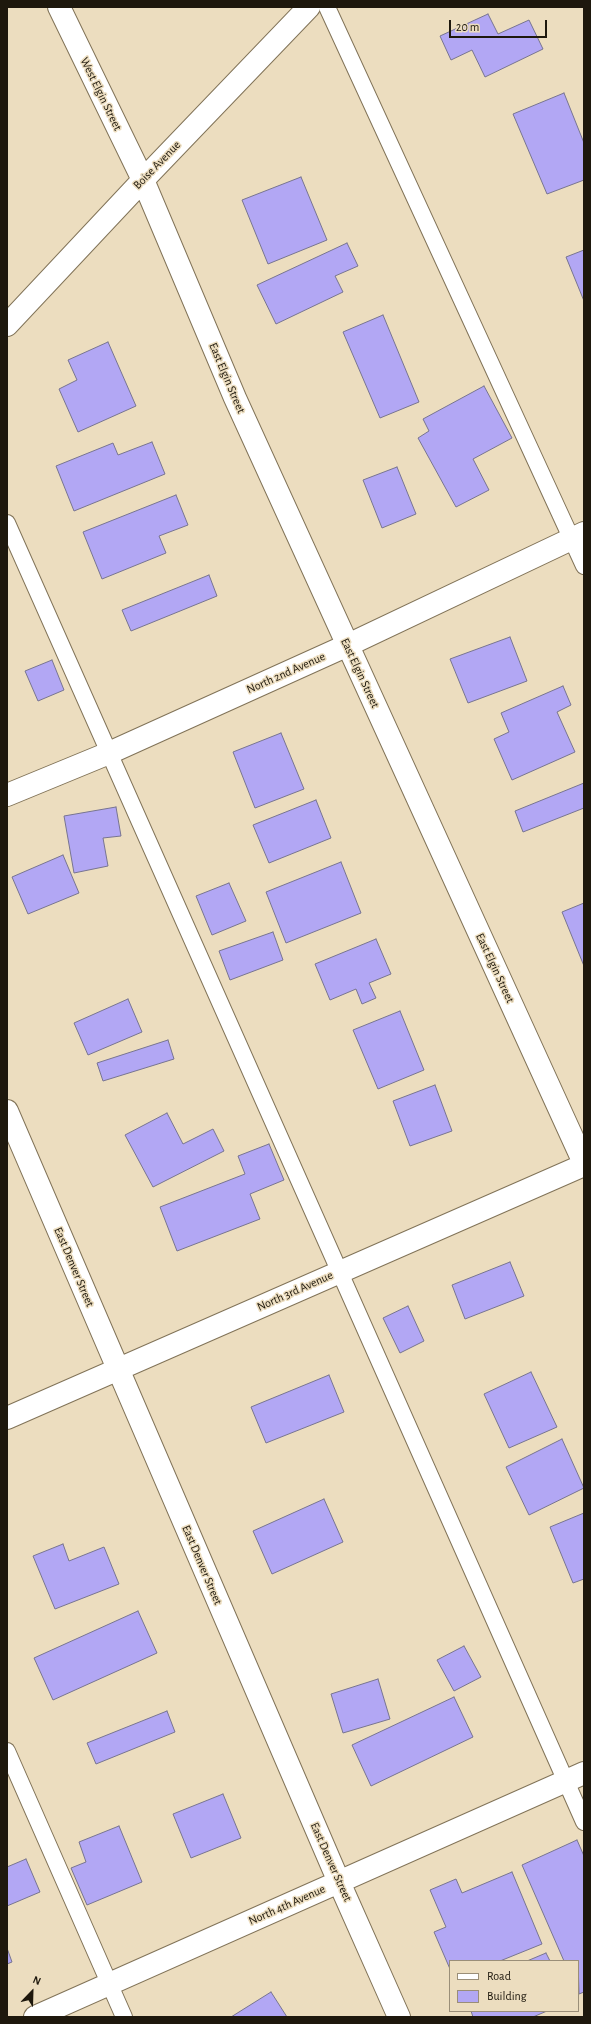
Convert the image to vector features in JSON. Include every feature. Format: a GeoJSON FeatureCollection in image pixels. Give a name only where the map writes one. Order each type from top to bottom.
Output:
{"type":"FeatureCollection","features":[{"type":"Feature","properties":{"kind":"street","name":"West Elgin Street"},"geometry":{"type":"LineString","coordinates":[[59,7],[143,180]]}},
{"type":"Feature","properties":{"kind":"street","name":"Boise Avenue"},"geometry":{"type":"LineString","coordinates":[[7,325],[143,180],[309,7]]}},
{"type":"Feature","properties":{"kind":"street","name":"East Elgin Street"},"geometry":{"type":"LineString","coordinates":[[143,180],[235,398],[584,1164]]}},
{"type":"Feature","properties":{"kind":"street","name":"North 2nd Avenue"},"geometry":{"type":"LineString","coordinates":[[7,795],[109,753],[348,645],[578,536]]}},
{"type":"Feature","properties":{"kind":"street","name":"East Denver Street"},"geometry":{"type":"LineString","coordinates":[[7,1111],[117,1369],[399,2017]]}},
{"type":"Feature","properties":{"kind":"street","name":"North 3rd Avenue"},"geometry":{"type":"LineString","coordinates":[[7,1418],[584,1164]]}},
{"type":"Feature","properties":{"kind":"street","name":"North 4th Avenue"},"geometry":{"type":"LineString","coordinates":[[35,2017],[575,1777]]}},
{"type":"Feature","properties":{"kind":"lane"},"geometry":{"type":"LineString","coordinates":[[327,7],[578,536],[584,566]]}},
{"type":"Feature","properties":{"kind":"lane"},"geometry":{"type":"LineString","coordinates":[[7,523],[340,1271],[575,1777],[584,1822]]}},
{"type":"Feature","properties":{"kind":"lane"},"geometry":{"type":"LineString","coordinates":[[7,1751],[124,2017]]}},
{"type":"Feature","properties":{"kind":"building"},"geometry":{"type":"Polygon","coordinates":[[[488,14],[498,34],[529,20],[543,49],[485,77],[472,50],[451,60],[440,36],[488,14]]]}},
{"type":"Feature","properties":{"kind":"building"},"geometry":{"type":"Polygon","coordinates":[[[564,93],[584,143],[584,180],[547,194],[513,114],[564,93]]]}},
{"type":"Feature","properties":{"kind":"building"},"geometry":{"type":"Polygon","coordinates":[[[301,177],[327,240],[268,264],[242,200],[301,177]]]}},
{"type":"Feature","properties":{"kind":"building"},"geometry":{"type":"Polygon","coordinates":[[[347,243],[358,266],[335,276],[343,292],[276,324],[257,285],[347,243]]]}},
{"type":"Feature","properties":{"kind":"building"},"geometry":{"type":"Polygon","coordinates":[[[584,250],[584,301],[566,257],[584,250]]]}},
{"type":"Feature","properties":{"kind":"building"},"geometry":{"type":"Polygon","coordinates":[[[383,315],[419,402],[380,418],[343,332],[383,315]]]}},
{"type":"Feature","properties":{"kind":"building"},"geometry":{"type":"Polygon","coordinates":[[[108,342],[136,406],[78,432],[59,389],[77,380],[68,360],[108,342]]]}},
{"type":"Feature","properties":{"kind":"building"},"geometry":{"type":"Polygon","coordinates":[[[484,386],[512,438],[473,459],[489,490],[456,507],[418,438],[429,431],[423,419],[484,386]]]}},
{"type":"Feature","properties":{"kind":"building"},"geometry":{"type":"Polygon","coordinates":[[[152,442],[165,474],[74,511],[56,466],[113,443],[118,455],[152,442]]]}},
{"type":"Feature","properties":{"kind":"building"},"geometry":{"type":"Polygon","coordinates":[[[397,467],[416,514],[382,528],[363,480],[397,467]]]}},
{"type":"Feature","properties":{"kind":"building"},"geometry":{"type":"Polygon","coordinates":[[[176,495],[188,525],[159,536],[166,553],[102,579],[83,532],[176,495]]]}},
{"type":"Feature","properties":{"kind":"building"},"geometry":{"type":"Polygon","coordinates":[[[209,575],[217,596],[131,631],[122,610],[209,575]]]}},
{"type":"Feature","properties":{"kind":"building"},"geometry":{"type":"Polygon","coordinates":[[[510,637],[527,681],[468,703],[450,659],[510,637]]]}},
{"type":"Feature","properties":{"kind":"building"},"geometry":{"type":"Polygon","coordinates":[[[52,660],[64,690],[38,701],[25,671],[52,660]]]}},
{"type":"Feature","properties":{"kind":"building"},"geometry":{"type":"Polygon","coordinates":[[[563,686],[571,705],[557,712],[575,752],[512,780],[494,739],[509,732],[501,713],[563,686]]]}},
{"type":"Feature","properties":{"kind":"building"},"geometry":{"type":"Polygon","coordinates":[[[281,733],[304,789],[255,808],[233,752],[281,733]]]}},
{"type":"Feature","properties":{"kind":"building"},"geometry":{"type":"Polygon","coordinates":[[[584,783],[584,808],[523,832],[515,811],[584,783]]]}},
{"type":"Feature","properties":{"kind":"building"},"geometry":{"type":"Polygon","coordinates":[[[316,800],[331,838],[269,863],[253,825],[316,800]]]}},
{"type":"Feature","properties":{"kind":"building"},"geometry":{"type":"Polygon","coordinates":[[[116,807],[121,836],[103,838],[108,866],[74,873],[64,816],[116,807]]]}},
{"type":"Feature","properties":{"kind":"building"},"geometry":{"type":"Polygon","coordinates":[[[63,855],[79,893],[28,914],[12,877],[63,855]]]}},
{"type":"Feature","properties":{"kind":"building"},"geometry":{"type":"Polygon","coordinates":[[[341,862],[361,913],[286,943],[266,892],[341,862]]]}},
{"type":"Feature","properties":{"kind":"building"},"geometry":{"type":"Polygon","coordinates":[[[229,883],[246,921],[212,935],[196,896],[229,883]]]}},
{"type":"Feature","properties":{"kind":"building"},"geometry":{"type":"Polygon","coordinates":[[[584,903],[584,966],[562,912],[584,903]]]}},
{"type":"Feature","properties":{"kind":"building"},"geometry":{"type":"Polygon","coordinates":[[[273,932],[283,960],[230,980],[219,951],[273,932]]]}},
{"type":"Feature","properties":{"kind":"building"},"geometry":{"type":"Polygon","coordinates":[[[376,939],[391,974],[369,983],[376,998],[362,1004],[356,989],[330,1000],[315,964],[376,939]]]}},
{"type":"Feature","properties":{"kind":"building"},"geometry":{"type":"Polygon","coordinates":[[[128,999],[142,1032],[88,1055],[74,1023],[128,999]]]}},
{"type":"Feature","properties":{"kind":"building"},"geometry":{"type":"Polygon","coordinates":[[[400,1011],[424,1070],[378,1089],[353,1030],[400,1011]]]}},
{"type":"Feature","properties":{"kind":"building"},"geometry":{"type":"Polygon","coordinates":[[[168,1040],[174,1059],[103,1081],[97,1063],[168,1040]]]}},
{"type":"Feature","properties":{"kind":"building"},"geometry":{"type":"Polygon","coordinates":[[[435,1085],[452,1131],[410,1146],[393,1101],[435,1085]]]}},
{"type":"Feature","properties":{"kind":"building"},"geometry":{"type":"Polygon","coordinates":[[[167,1113],[183,1144],[213,1129],[224,1151],[153,1187],[125,1135],[167,1113]]]}},
{"type":"Feature","properties":{"kind":"building"},"geometry":{"type":"Polygon","coordinates":[[[269,1144],[284,1180],[250,1194],[260,1219],[177,1251],[160,1207],[245,1174],[238,1156],[269,1144]]]}},
{"type":"Feature","properties":{"kind":"building"},"geometry":{"type":"Polygon","coordinates":[[[510,1262],[524,1296],[465,1319],[452,1285],[510,1262]]]}},
{"type":"Feature","properties":{"kind":"building"},"geometry":{"type":"Polygon","coordinates":[[[408,1306],[424,1341],[400,1353],[383,1318],[408,1306]]]}},
{"type":"Feature","properties":{"kind":"building"},"geometry":{"type":"Polygon","coordinates":[[[531,1372],[557,1427],[509,1448],[484,1394],[531,1372]]]}},
{"type":"Feature","properties":{"kind":"building"},"geometry":{"type":"Polygon","coordinates":[[[329,1375],[344,1412],[266,1443],[251,1407],[329,1375]]]}},
{"type":"Feature","properties":{"kind":"building"},"geometry":{"type":"Polygon","coordinates":[[[562,1439],[584,1488],[529,1515],[506,1467],[562,1439]]]}},
{"type":"Feature","properties":{"kind":"building"},"geometry":{"type":"Polygon","coordinates":[[[324,1499],[343,1542],[272,1574],[253,1531],[324,1499]]]}},
{"type":"Feature","properties":{"kind":"building"},"geometry":{"type":"Polygon","coordinates":[[[584,1513],[584,1579],[573,1583],[550,1527],[584,1513]]]}},
{"type":"Feature","properties":{"kind":"building"},"geometry":{"type":"Polygon","coordinates":[[[63,1544],[69,1561],[104,1547],[119,1584],[55,1609],[33,1556],[63,1544]]]}},
{"type":"Feature","properties":{"kind":"building"},"geometry":{"type":"Polygon","coordinates":[[[138,1611],[157,1653],[53,1700],[34,1658],[138,1611]]]}},
{"type":"Feature","properties":{"kind":"building"},"geometry":{"type":"Polygon","coordinates":[[[464,1646],[481,1677],[454,1691],[437,1660],[464,1646]]]}},
{"type":"Feature","properties":{"kind":"building"},"geometry":{"type":"Polygon","coordinates":[[[378,1679],[390,1719],[343,1733],[331,1694],[378,1679]]]}},
{"type":"Feature","properties":{"kind":"building"},"geometry":{"type":"Polygon","coordinates":[[[454,1697],[473,1737],[371,1786],[352,1745],[454,1697]]]}},
{"type":"Feature","properties":{"kind":"building"},"geometry":{"type":"Polygon","coordinates":[[[167,1711],[175,1732],[96,1764],[87,1743],[167,1711]]]}},
{"type":"Feature","properties":{"kind":"building"},"geometry":{"type":"Polygon","coordinates":[[[223,1794],[241,1838],[191,1858],[173,1814],[223,1794]]]}},
{"type":"Feature","properties":{"kind":"building"},"geometry":{"type":"Polygon","coordinates":[[[119,1826],[142,1882],[87,1905],[71,1868],[86,1862],[79,1842],[119,1826]]]}},
{"type":"Feature","properties":{"kind":"building"},"geometry":{"type":"Polygon","coordinates":[[[577,1840],[584,1856],[584,1992],[579,1994],[579,1960],[564,1960],[522,1865],[577,1840]]]}},
{"type":"Feature","properties":{"kind":"building"},"geometry":{"type":"Polygon","coordinates":[[[26,1859],[40,1892],[7,1906],[7,1867],[26,1859]]]}},
{"type":"Feature","properties":{"kind":"building"},"geometry":{"type":"Polygon","coordinates":[[[512,1872],[542,1944],[502,1960],[449,1960],[449,1967],[434,1932],[446,1927],[430,1890],[456,1879],[462,1893],[512,1872]]]}},
{"type":"Feature","properties":{"kind":"building"},"geometry":{"type":"Polygon","coordinates":[[[7,1948],[12,1962],[7,1964],[7,1948]]]}},
{"type":"Feature","properties":{"kind":"building"},"geometry":{"type":"Polygon","coordinates":[[[546,1953],[550,1960],[529,1960],[546,1953]]]}},
{"type":"Feature","properties":{"kind":"building"},"geometry":{"type":"Polygon","coordinates":[[[271,1992],[287,2017],[231,2017],[271,1992]]]}},
{"type":"Feature","properties":{"kind":"building"},"geometry":{"type":"Polygon","coordinates":[[[471,2012],[545,2012],[533,2017],[473,2017],[471,2012]]]}}]}
